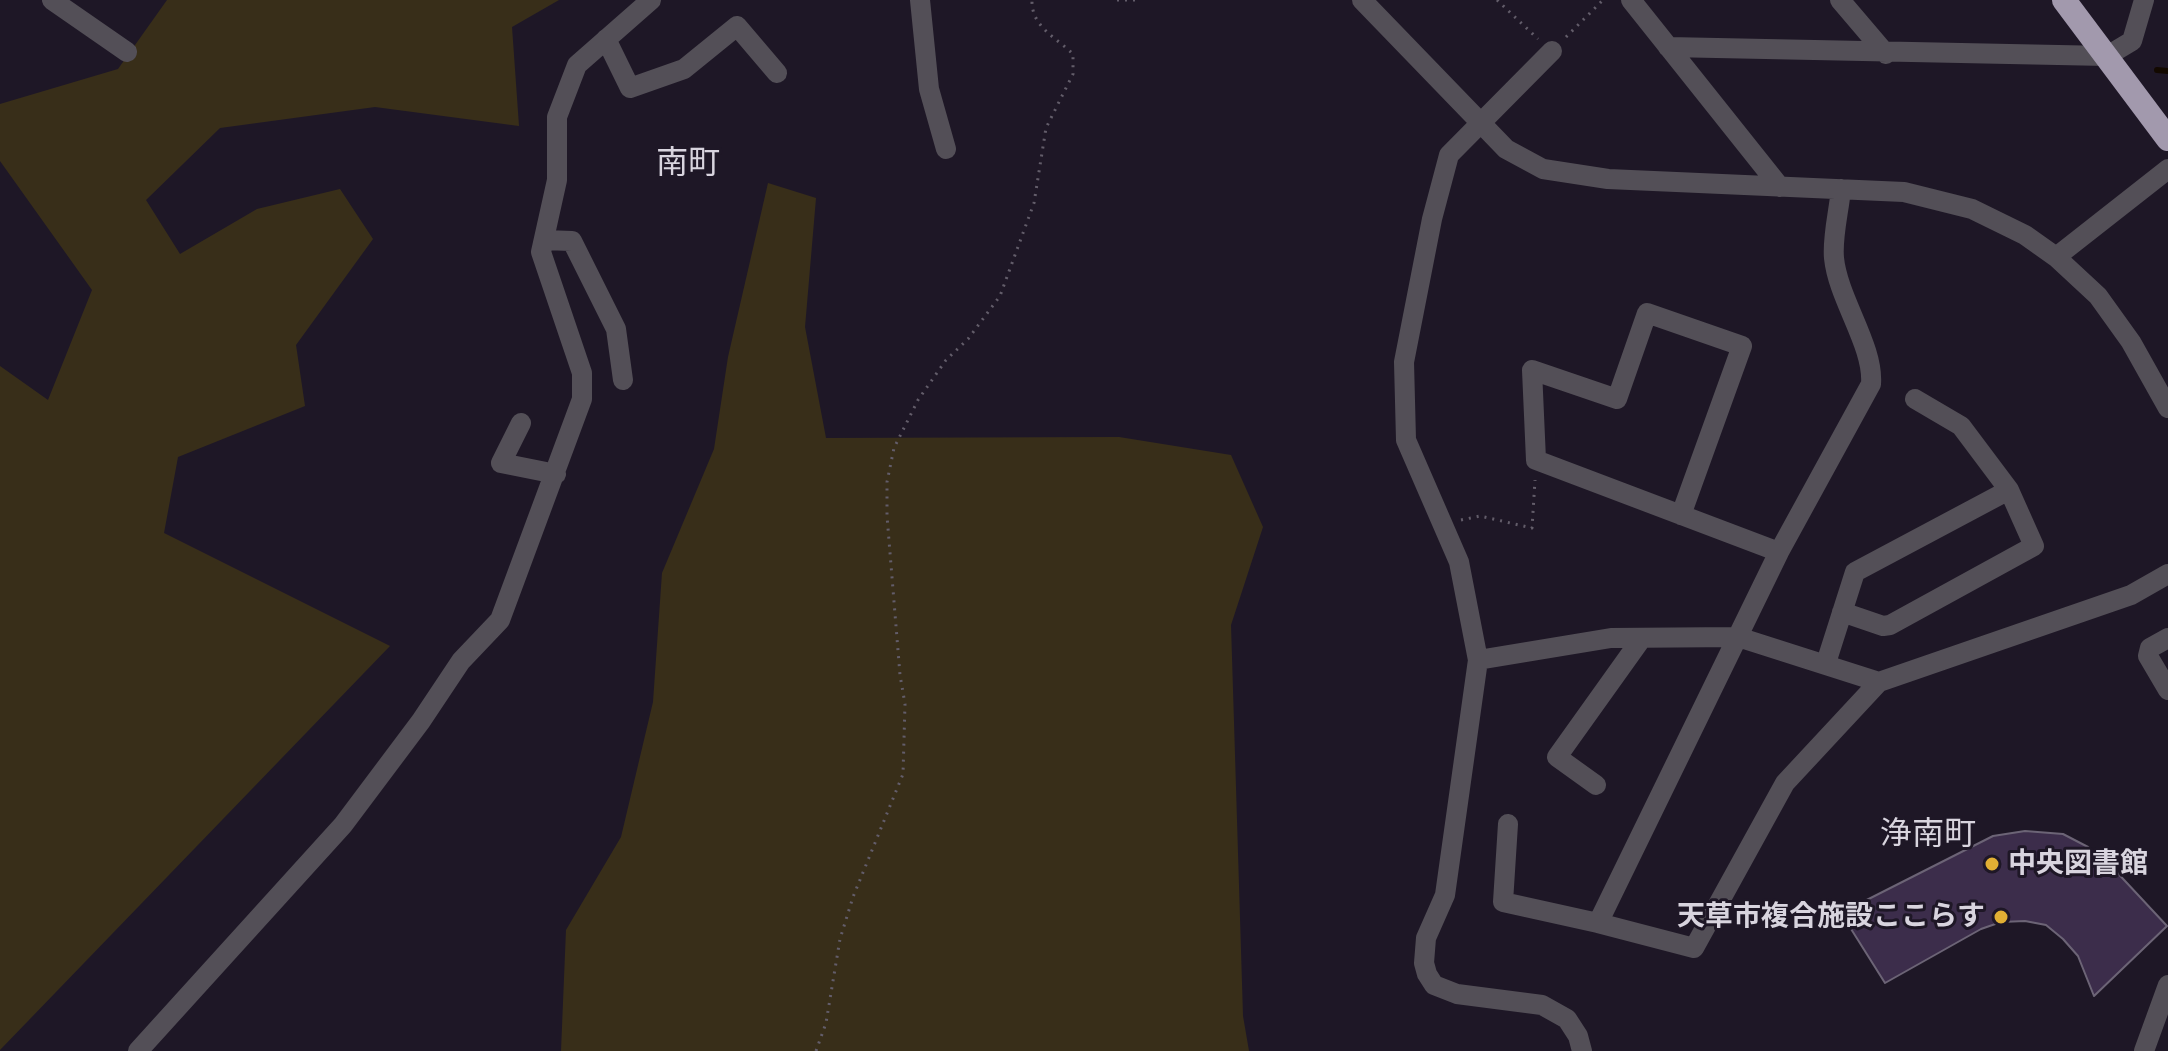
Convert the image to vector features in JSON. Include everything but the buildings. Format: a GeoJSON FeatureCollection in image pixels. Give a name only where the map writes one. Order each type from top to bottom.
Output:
{"type":"FeatureCollection","features":[{"type":"Feature","properties":{"kind":"highway"},"geometry":{"type":"LineString","coordinates":[[2064,0],[2168,139]]}},
{"type":"Feature","properties":{"kind":"street"},"geometry":{"type":"LineString","coordinates":[[52,0],[127,52]]}},
{"type":"Feature","properties":{"kind":"street"},"geometry":{"type":"LineString","coordinates":[[138,1051],[343,825],[421,721],[461,661],[500,620],[582,399],[582,373],[541,252],[557,180],[557,117],[577,65],[651,0]]}},
{"type":"Feature","properties":{"kind":"street"},"geometry":{"type":"LineString","coordinates":[[920,0],[929,89],[946,149]]}},
{"type":"Feature","properties":{"kind":"street"},"geometry":{"type":"LineString","coordinates":[[1362,0],[1506,149],[1543,169],[1608,179],[1904,192],[1972,209],[2025,235],[2056,257],[2098,296],[2131,342],[2168,408]]}},
{"type":"Feature","properties":{"kind":"street"},"geometry":{"type":"LineString","coordinates":[[1631,0],[1780,187]]}},
{"type":"Feature","properties":{"kind":"street"},"geometry":{"type":"LineString","coordinates":[[1840,0],[1886,54]]}},
{"type":"Feature","properties":{"kind":"street"},"geometry":{"type":"LineString","coordinates":[[1668,47],[1886,54],[2107,56],[2132,41],[2144,0]]}},
{"type":"Feature","properties":{"kind":"street"},"geometry":{"type":"LineString","coordinates":[[606,39],[630,88],[684,69],[737,26],[777,73]]}},
{"type":"Feature","properties":{"kind":"street"},"geometry":{"type":"LineString","coordinates":[[1552,51],[1449,155],[1432,219],[1404,362],[1406,440],[1459,562],[1478,660],[1445,895],[1426,938],[1424,963],[1434,985],[1445,991],[1542,1005],[1567,1019],[1578,1036],[1582,1051]]}},
{"type":"Feature","properties":{"kind":"street"},"geometry":{"type":"LineString","coordinates":[[2056,257],[2168,169]]}},
{"type":"Feature","properties":{"kind":"street"},"geometry":{"type":"LineString","coordinates":[[1598,923],[1779,552],[1871,384],[1870,363],[1848,308],[1834,257],[1841,189]]}},
{"type":"Feature","properties":{"kind":"street"},"geometry":{"type":"LineString","coordinates":[[544,240],[572,241],[616,329],[623,380]]}},
{"type":"Feature","properties":{"kind":"street"},"geometry":{"type":"LineString","coordinates":[[1681,515],[1742,346],[1647,313],[1617,399],[1532,370],[1536,460],[1681,515],[1779,552]]}},
{"type":"Feature","properties":{"kind":"street"},"geometry":{"type":"LineString","coordinates":[[1842,612],[1883,626],[1890,625],[2034,546],[2009,490],[1961,426],[1915,399]]}},
{"type":"Feature","properties":{"kind":"street"},"geometry":{"type":"LineString","coordinates":[[521,423],[501,463],[556,474]]}},
{"type":"Feature","properties":{"kind":"street"},"geometry":{"type":"LineString","coordinates":[[1826,663],[1855,572],[2009,490]]}},
{"type":"Feature","properties":{"kind":"street"},"geometry":{"type":"LineString","coordinates":[[1508,824],[1503,902],[1694,948],[1785,783],[1879,682],[2131,595],[2168,574]]}},
{"type":"Feature","properties":{"kind":"street"},"geometry":{"type":"LineString","coordinates":[[1478,660],[1611,638],[1738,637],[1879,682]]}},
{"type":"Feature","properties":{"kind":"street"},"geometry":{"type":"LineString","coordinates":[[1596,785],[1557,757],[1642,638]]}},
{"type":"Feature","properties":{"kind":"street"},"geometry":{"type":"LineString","coordinates":[[2168,638],[2150,648],[2148,656],[2168,690]]}},
{"type":"Feature","properties":{"kind":"street"},"geometry":{"type":"LineString","coordinates":[[2144,1051],[2168,985]]}},
{"type":"Feature","properties":{"kind":"path"},"geometry":{"type":"LineString","coordinates":[[816,1051],[826,1023],[840,939],[853,897],[903,774],[905,704],[887,516],[887,482],[894,448],[918,400],[1000,296],[1034,203],[1046,128],[1073,74],[1073,54],[1061,41],[1052,38],[1035,18],[1032,0]]}},
{"type":"Feature","properties":{"kind":"path"},"geometry":{"type":"LineString","coordinates":[[1117,0],[1135,0]]}},
{"type":"Feature","properties":{"kind":"path"},"geometry":{"type":"LineString","coordinates":[[1497,0],[1552,51],[1603,0]]}},
{"type":"Feature","properties":{"kind":"path"},"geometry":{"type":"LineString","coordinates":[[1443,524],[1480,516],[1532,528],[1536,460]]}},
{"type":"Feature","properties":{"kind":"shaded area"},"geometry":{"type":"Polygon","coordinates":[[[167,0],[559,0],[512,27],[519,126],[375,107],[220,128],[146,200],[180,254],[257,209],[340,189],[373,239],[296,345],[305,406],[178,457],[164,533],[390,646],[0,1050],[0,366],[48,400],[92,290],[0,161],[0,104],[118,69],[167,0]]]}},
{"type":"Feature","properties":{"kind":"shaded area"},"geometry":{"type":"Polygon","coordinates":[[[768,183],[816,198],[805,327],[826,438],[1119,437],[1231,455],[1263,527],[1231,625],[1243,1016],[1249,1051],[561,1051],[566,930],[621,837],[653,702],[662,573],[714,449],[728,357],[768,183]]]}},
{"type":"Feature","properties":{"kind":"waterway"},"geometry":{"type":"LineString","coordinates":[[2157,70],[2168,71]]}},
{"type":"Feature","properties":{"kind":"place","name":"中央図書館"},"geometry":{"type":"Point","coordinates":[1992,864]}},
{"type":"Feature","properties":{"kind":"place","name":"天草市複合施設ここらす"},"geometry":{"type":"Point","coordinates":[2001,917]}},
{"type":"Feature","properties":{"kind":"district","name":"南町"},"geometry":{"type":"Point","coordinates":[688,164]}},
{"type":"Feature","properties":{"kind":"district","name":"浄南町"},"geometry":{"type":"Point","coordinates":[1928,835]}}]}
